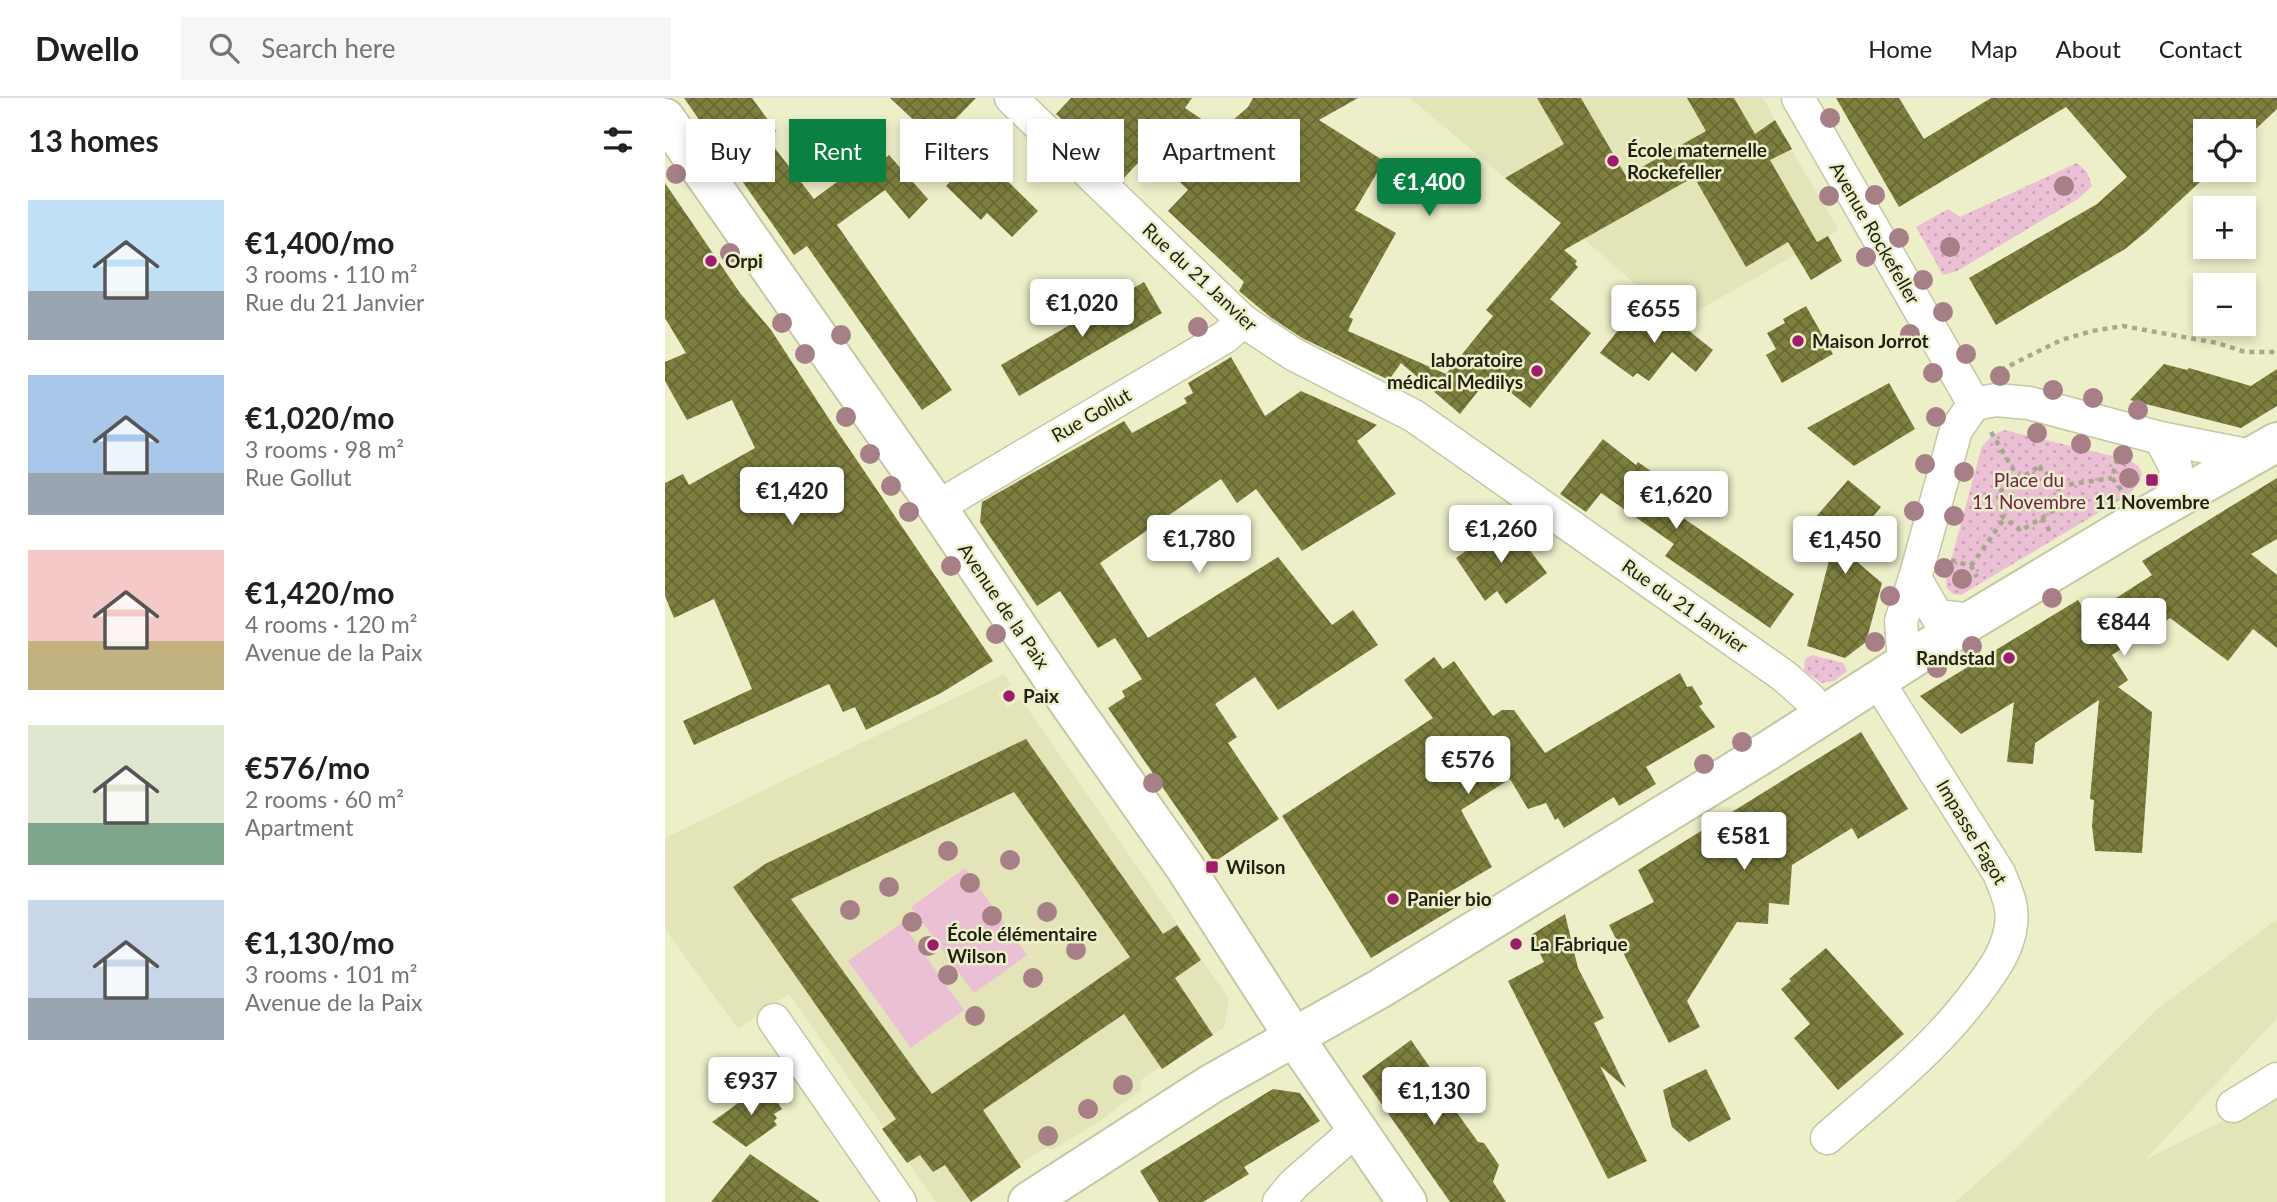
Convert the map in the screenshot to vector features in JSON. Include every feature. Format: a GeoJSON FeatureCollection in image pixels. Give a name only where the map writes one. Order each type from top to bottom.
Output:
{"type":"FeatureCollection","features":[{"type":"Feature","properties":{"kind":"main road","name":"Avenue de la Paix"},"geometry":{"type":"LineString","coordinates":[[665,118],[937,506],[1069,703],[1184,866],[1294,1037],[1408,1202]]}},
{"type":"Feature","properties":{"kind":"main road"},"geometry":{"type":"LineString","coordinates":[[1028,1202],[1211,1084],[1381,988],[1822,716],[1972,620],[2264,449]]}},
{"type":"Feature","properties":{"kind":"street","name":"Rue du 21 Janvier"},"geometry":{"type":"LineString","coordinates":[[1011,98],[1243,321],[1293,354],[1414,416],[1784,676],[1810,699],[1822,716]]}},
{"type":"Feature","properties":{"kind":"street","name":"Avenue Rockefeller"},"geometry":{"type":"LineString","coordinates":[[1798,98],[1981,417]]}},
{"type":"Feature","properties":{"kind":"street","name":"Rue Gollut"},"geometry":{"type":"LineString","coordinates":[[937,506],[1225,337],[1243,321]]}},
{"type":"Feature","properties":{"kind":"street"},"geometry":{"type":"LineString","coordinates":[[1891,671],[1901,621],[1956,430],[1981,417],[1996,400],[2029,403],[2159,438],[2264,449]]}},
{"type":"Feature","properties":{"kind":"street"},"geometry":{"type":"LineString","coordinates":[[2159,438],[2176,468],[2171,502]]}},
{"type":"Feature","properties":{"kind":"street"},"geometry":{"type":"LineString","coordinates":[[1915,578],[1937,616],[1972,620]]}},
{"type":"Feature","properties":{"kind":"street","name":"Impasse Fagot"},"geometry":{"type":"LineString","coordinates":[[1827,1138],[1933,1045],[1961,1014],[1999,961],[2008,942],[2011,927],[2011,904],[1999,873],[1891,671]]}},
{"type":"Feature","properties":{"kind":"street"},"geometry":{"type":"LineString","coordinates":[[774,1020],[900,1202]]}},
{"type":"Feature","properties":{"kind":"street"},"geometry":{"type":"LineString","coordinates":[[2233,1106],[2277,1079]]}},
{"type":"Feature","properties":{"kind":"street"},"geometry":{"type":"LineString","coordinates":[[1279,1202],[1294,1184],[1356,1130]]}},
{"type":"Feature","properties":{"kind":"path"},"geometry":{"type":"LineString","coordinates":[[1997,372],[2061,340],[2123,326],[2217,343],[2245,352],[2277,352]]}},
{"type":"Feature","properties":{"kind":"path"},"geometry":{"type":"LineString","coordinates":[[1981,417],[2019,479]]}},
{"type":"Feature","properties":{"kind":"path"},"geometry":{"type":"LineString","coordinates":[[2120,452],[2112,478],[2129,498]]}},
{"type":"Feature","properties":{"kind":"path"},"geometry":{"type":"LineString","coordinates":[[2040,466],[2042,473],[2050,475],[2059,486],[2063,505],[2020,531],[2017,524],[2004,519],[1997,493],[2040,466]]}},
{"type":"Feature","properties":{"kind":"path"},"geometry":{"type":"LineString","coordinates":[[2059,486],[2112,478]]}},
{"type":"Feature","properties":{"kind":"path"},"geometry":{"type":"LineString","coordinates":[[1971,566],[2004,519]]}},
{"type":"Feature","properties":{"kind":"path"},"geometry":{"type":"LineString","coordinates":[[1948,559],[1971,566],[1978,579]]}},
{"type":"Feature","properties":{"kind":"shaded area"},"geometry":{"type":"Polygon","coordinates":[[[1410,98],[1763,98],[1775,120],[1761,129],[1769,144],[1784,137],[1839,230],[1678,322],[1591,245],[1505,178],[1410,98]]]}},
{"type":"Feature","properties":{"kind":"shaded area","name":"École élémentaire Wilson"},"geometry":{"type":"Polygon","coordinates":[[[1004,674],[1011,684],[998,694],[1007,707],[1021,699],[1229,999],[1224,1027],[1141,1080],[1141,1090],[1097,1123],[1053,1150],[1046,1148],[1032,1156],[1020,1165],[1021,1167],[971,1202],[936,1202],[789,994],[738,1029],[665,929],[665,838],[1004,674]]]}},
{"type":"Feature","properties":{"kind":"shaded area"},"geometry":{"type":"Polygon","coordinates":[[[2277,919],[2277,1018],[2145,1160],[2277,1094],[2277,1202],[1955,1202],[2020,1145],[2155,1011],[2277,919]]]}},
{"type":"Feature","properties":{"kind":"green space"},"geometry":{"type":"Polygon","coordinates":[[[2077,163],[2087,172],[2092,186],[2078,199],[1957,271],[1943,275],[1916,227],[1948,209],[1960,217],[2077,163]]]}},
{"type":"Feature","properties":{"kind":"green space","name":"Place du 11 Novembre"},"geometry":{"type":"Polygon","coordinates":[[[2004,430],[2129,460],[2139,468],[2140,481],[2128,495],[1961,595],[1953,594],[1947,588],[1946,579],[1982,446],[1993,435],[2004,430]]]}},
{"type":"Feature","properties":{"kind":"green space"},"geometry":{"type":"Polygon","coordinates":[[[1812,655],[1843,663],[1847,671],[1834,681],[1822,683],[1804,671],[1805,659],[1812,655]]]}},
{"type":"Feature","properties":{"kind":"green space"},"geometry":{"type":"Polygon","coordinates":[[[965,868],[1027,955],[974,993],[911,907],[965,868]]]}},
{"type":"Feature","properties":{"kind":"green space"},"geometry":{"type":"Polygon","coordinates":[[[902,923],[964,1010],[911,1048],[848,961],[902,923]]]}},
{"type":"Feature","properties":{"kind":"building"},"geometry":{"type":"Polygon","coordinates":[[[684,98],[752,98],[767,119],[699,119],[684,98]]]}},
{"type":"Feature","properties":{"kind":"building"},"geometry":{"type":"Polygon","coordinates":[[[890,98],[976,98],[956,119],[912,119],[890,98]]]}},
{"type":"Feature","properties":{"kind":"building"},"geometry":{"type":"Polygon","coordinates":[[[1071,98],[1192,98],[1185,108],[1201,119],[1138,119],[1138,163],[1124,178],[1124,119],[1061,119],[1056,114],[1071,98]]]}},
{"type":"Feature","properties":{"kind":"building"},"geometry":{"type":"Polygon","coordinates":[[[1253,98],[1358,98],[1319,120],[1384,161],[1355,210],[1396,233],[1349,317],[1353,319],[1348,331],[1446,374],[1493,316],[1486,310],[1561,223],[1505,178],[1564,144],[1537,98],[1581,98],[1626,176],[1706,131],[1687,98],[1734,98],[1755,134],[1775,120],[1792,149],[1770,160],[1817,242],[1828,236],[1842,261],[1811,280],[1788,242],[1746,267],[1694,177],[1564,250],[1577,261],[1575,264],[1578,267],[1550,299],[1591,333],[1530,408],[1490,376],[1460,414],[1401,363],[1389,380],[1302,338],[1269,316],[1239,291],[1244,282],[1168,211],[1188,190],[1180,182],[1300,182],[1300,119],[1234,119],[1248,107],[1253,98]]]}},
{"type":"Feature","properties":{"kind":"building"},"geometry":{"type":"Polygon","coordinates":[[[1836,98],[1899,98],[1924,139],[1991,98],[2277,98],[2277,109],[2256,129],[2256,119],[2193,119],[2193,182],[2200,182],[2125,249],[1996,325],[1969,278],[2097,204],[2127,177],[2066,107],[1899,207],[1836,98]]]}},
{"type":"Feature","properties":{"kind":"building"},"geometry":{"type":"Polygon","coordinates":[[[775,148],[789,167],[789,182],[801,182],[814,199],[837,182],[886,182],[886,158],[889,155],[900,167],[900,182],[913,182],[928,199],[909,219],[885,190],[837,225],[952,390],[922,410],[807,246],[794,255],[743,182],[775,182],[775,148]]]}},
{"type":"Feature","properties":{"kind":"building"},"geometry":{"type":"Polygon","coordinates":[[[950,182],[1009,182],[1038,211],[1012,237],[987,213],[981,220],[946,186],[950,182]]]}},
{"type":"Feature","properties":{"kind":"building"},"geometry":{"type":"Polygon","coordinates":[[[665,183],[740,293],[771,330],[993,661],[941,693],[866,730],[855,707],[843,712],[829,684],[694,745],[683,721],[752,689],[714,599],[674,618],[665,596],[665,483],[683,474],[689,485],[755,448],[732,400],[687,420],[665,381],[665,362],[686,353],[665,318],[665,183]]]}},
{"type":"Feature","properties":{"kind":"building"},"geometry":{"type":"Polygon","coordinates":[[[1144,282],[1162,313],[1019,396],[1001,365],[1144,282]]]}},
{"type":"Feature","properties":{"kind":"building","name":"Maison Jorrot"},"geometry":{"type":"Polygon","coordinates":[[[1806,306],[1833,354],[1782,383],[1766,355],[1776,349],[1767,333],[1785,323],[1783,319],[1806,306]]]}},
{"type":"Feature","properties":{"kind":"building"},"geometry":{"type":"Polygon","coordinates":[[[1634,310],[1646,320],[1663,310],[1713,350],[1696,372],[1672,352],[1649,381],[1637,373],[1633,377],[1600,353],[1634,310]]]}},
{"type":"Feature","properties":{"kind":"building"},"geometry":{"type":"Polygon","coordinates":[[[1231,357],[1265,416],[1301,391],[1377,425],[1357,441],[1396,494],[1302,551],[1256,489],[1237,503],[1221,479],[1100,563],[1148,638],[1278,557],[1332,625],[1353,610],[1378,645],[1278,710],[1255,677],[1215,704],[1237,737],[1228,743],[1279,819],[1214,862],[1108,708],[1125,697],[1122,691],[1142,679],[1115,638],[1098,648],[1060,591],[1037,606],[980,522],[982,502],[1124,421],[1132,433],[1187,403],[1184,398],[1193,393],[1188,383],[1231,357]]]}},
{"type":"Feature","properties":{"kind":"building"},"geometry":{"type":"Polygon","coordinates":[[[2164,364],[2187,370],[2189,368],[2251,386],[2277,369],[2277,406],[2241,428],[2130,400],[2164,364]]]}},
{"type":"Feature","properties":{"kind":"building"},"geometry":{"type":"Polygon","coordinates":[[[1889,383],[1915,429],[1854,466],[1807,428],[1889,383]]]}},
{"type":"Feature","properties":{"kind":"building"},"geometry":{"type":"Polygon","coordinates":[[[1603,439],[1636,465],[1638,462],[1682,493],[1670,509],[1794,594],[1770,628],[1665,556],[1674,544],[1601,493],[1586,512],[1560,494],[1603,439]]]}},
{"type":"Feature","properties":{"kind":"building"},"geometry":{"type":"Polygon","coordinates":[[[2277,478],[2277,539],[2251,554],[2277,575],[2277,648],[2253,629],[2228,661],[2170,618],[2112,655],[2128,680],[2118,687],[2152,712],[2142,853],[2095,851],[2092,826],[2094,800],[2090,799],[2099,700],[2035,743],[2033,764],[2007,762],[2014,702],[1961,734],[1920,696],[2078,600],[2088,616],[2152,575],[2142,561],[2277,478]]]}},
{"type":"Feature","properties":{"kind":"building"},"geometry":{"type":"Polygon","coordinates":[[[1848,480],[1881,507],[1844,551],[1882,583],[1866,642],[1845,658],[1807,646],[1835,537],[1831,543],[1808,526],[1848,480]]]}},
{"type":"Feature","properties":{"kind":"building"},"geometry":{"type":"Polygon","coordinates":[[[1508,521],[1547,573],[1506,604],[1497,591],[1485,601],[1456,558],[1508,521]]]}},
{"type":"Feature","properties":{"kind":"building"},"geometry":{"type":"Polygon","coordinates":[[[1434,657],[1443,669],[1454,661],[1493,716],[1502,710],[1514,710],[1545,753],[1680,673],[1687,687],[1692,686],[1703,704],[1699,706],[1715,727],[1646,767],[1656,784],[1619,806],[1614,797],[1564,828],[1558,818],[1555,820],[1546,803],[1528,809],[1510,779],[1461,810],[1492,867],[1448,893],[1456,907],[1371,958],[1282,816],[1433,718],[1404,680],[1434,657]]]}},
{"type":"Feature","properties":{"kind":"building"},"geometry":{"type":"Polygon","coordinates":[[[1861,732],[1908,809],[1858,839],[1852,828],[1792,865],[1789,905],[1769,903],[1768,924],[1737,922],[1687,1001],[1700,1027],[1669,1043],[1609,925],[1654,902],[1638,870],[1861,732]]]}},
{"type":"Feature","properties":{"kind":"building"},"geometry":{"type":"Polygon","coordinates":[[[1026,739],[1163,934],[1177,925],[1201,960],[1175,978],[1213,1035],[1162,1069],[1124,1014],[983,1110],[1021,1167],[971,1202],[945,1165],[933,1172],[920,1155],[907,1163],[882,1129],[896,1119],[733,887],[765,864],[1026,739]],[[1014,792],[791,899],[932,1094],[1130,957],[1014,792]]]}},
{"type":"Feature","properties":{"kind":"building"},"geometry":{"type":"Polygon","coordinates":[[[1565,914],[1578,968],[1604,1018],[1594,1023],[1626,1088],[1600,1066],[1647,1161],[1608,1179],[1508,981],[1544,962],[1531,935],[1565,914]]]}},
{"type":"Feature","properties":{"kind":"building"},"geometry":{"type":"Polygon","coordinates":[[[1826,948],[1904,1034],[1838,1090],[1794,1038],[1810,1024],[1781,989],[1826,948]]]}},
{"type":"Feature","properties":{"kind":"building"},"geometry":{"type":"Polygon","coordinates":[[[1411,1040],[1447,1092],[1444,1095],[1478,1142],[1484,1143],[1499,1165],[1493,1182],[1506,1202],[1450,1202],[1362,1076],[1411,1040]]]}},
{"type":"Feature","properties":{"kind":"building"},"geometry":{"type":"Polygon","coordinates":[[[1706,1069],[1731,1119],[1689,1142],[1672,1127],[1663,1090],[1706,1069]]]}},
{"type":"Feature","properties":{"kind":"building"},"geometry":{"type":"Polygon","coordinates":[[[765,1084],[782,1109],[774,1114],[777,1125],[746,1147],[712,1122],[765,1084]]]}},
{"type":"Feature","properties":{"kind":"building"},"geometry":{"type":"Polygon","coordinates":[[[1273,1089],[1300,1093],[1320,1121],[1244,1167],[1249,1174],[1203,1202],[1159,1202],[1140,1171],[1273,1089]]]}},
{"type":"Feature","properties":{"kind":"building"},"geometry":{"type":"Polygon","coordinates":[[[750,1154],[820,1202],[711,1202],[750,1154]]]}},
{"type":"Feature","properties":{"kind":"place","name":"École maternelle Rockefeller"},"geometry":{"type":"Point","coordinates":[1613,161]}},
{"type":"Feature","properties":{"kind":"place","name":"Orpi"},"geometry":{"type":"Point","coordinates":[711,261]}},
{"type":"Feature","properties":{"kind":"place","name":"Maison Jorrot"},"geometry":{"type":"Point","coordinates":[1798,341]}},
{"type":"Feature","properties":{"kind":"place","name":"laboratoire médical Medilys"},"geometry":{"type":"Point","coordinates":[1537,371]}},
{"type":"Feature","properties":{"kind":"place","name":"11 Novembre"},"geometry":{"type":"Point","coordinates":[2152,480]}},
{"type":"Feature","properties":{"kind":"place","name":"Randstad"},"geometry":{"type":"Point","coordinates":[2009,658]}},
{"type":"Feature","properties":{"kind":"place","name":"Paix"},"geometry":{"type":"Point","coordinates":[1009,696]}},
{"type":"Feature","properties":{"kind":"place","name":"Wilson"},"geometry":{"type":"Point","coordinates":[1212,867]}},
{"type":"Feature","properties":{"kind":"place","name":"Panier bio"},"geometry":{"type":"Point","coordinates":[1393,899]}},
{"type":"Feature","properties":{"kind":"place","name":"La Fabrique"},"geometry":{"type":"Point","coordinates":[1516,944]}},
{"type":"Feature","properties":{"kind":"place","name":"École élémentaire Wilson"},"geometry":{"type":"Point","coordinates":[933,945]}}]}
